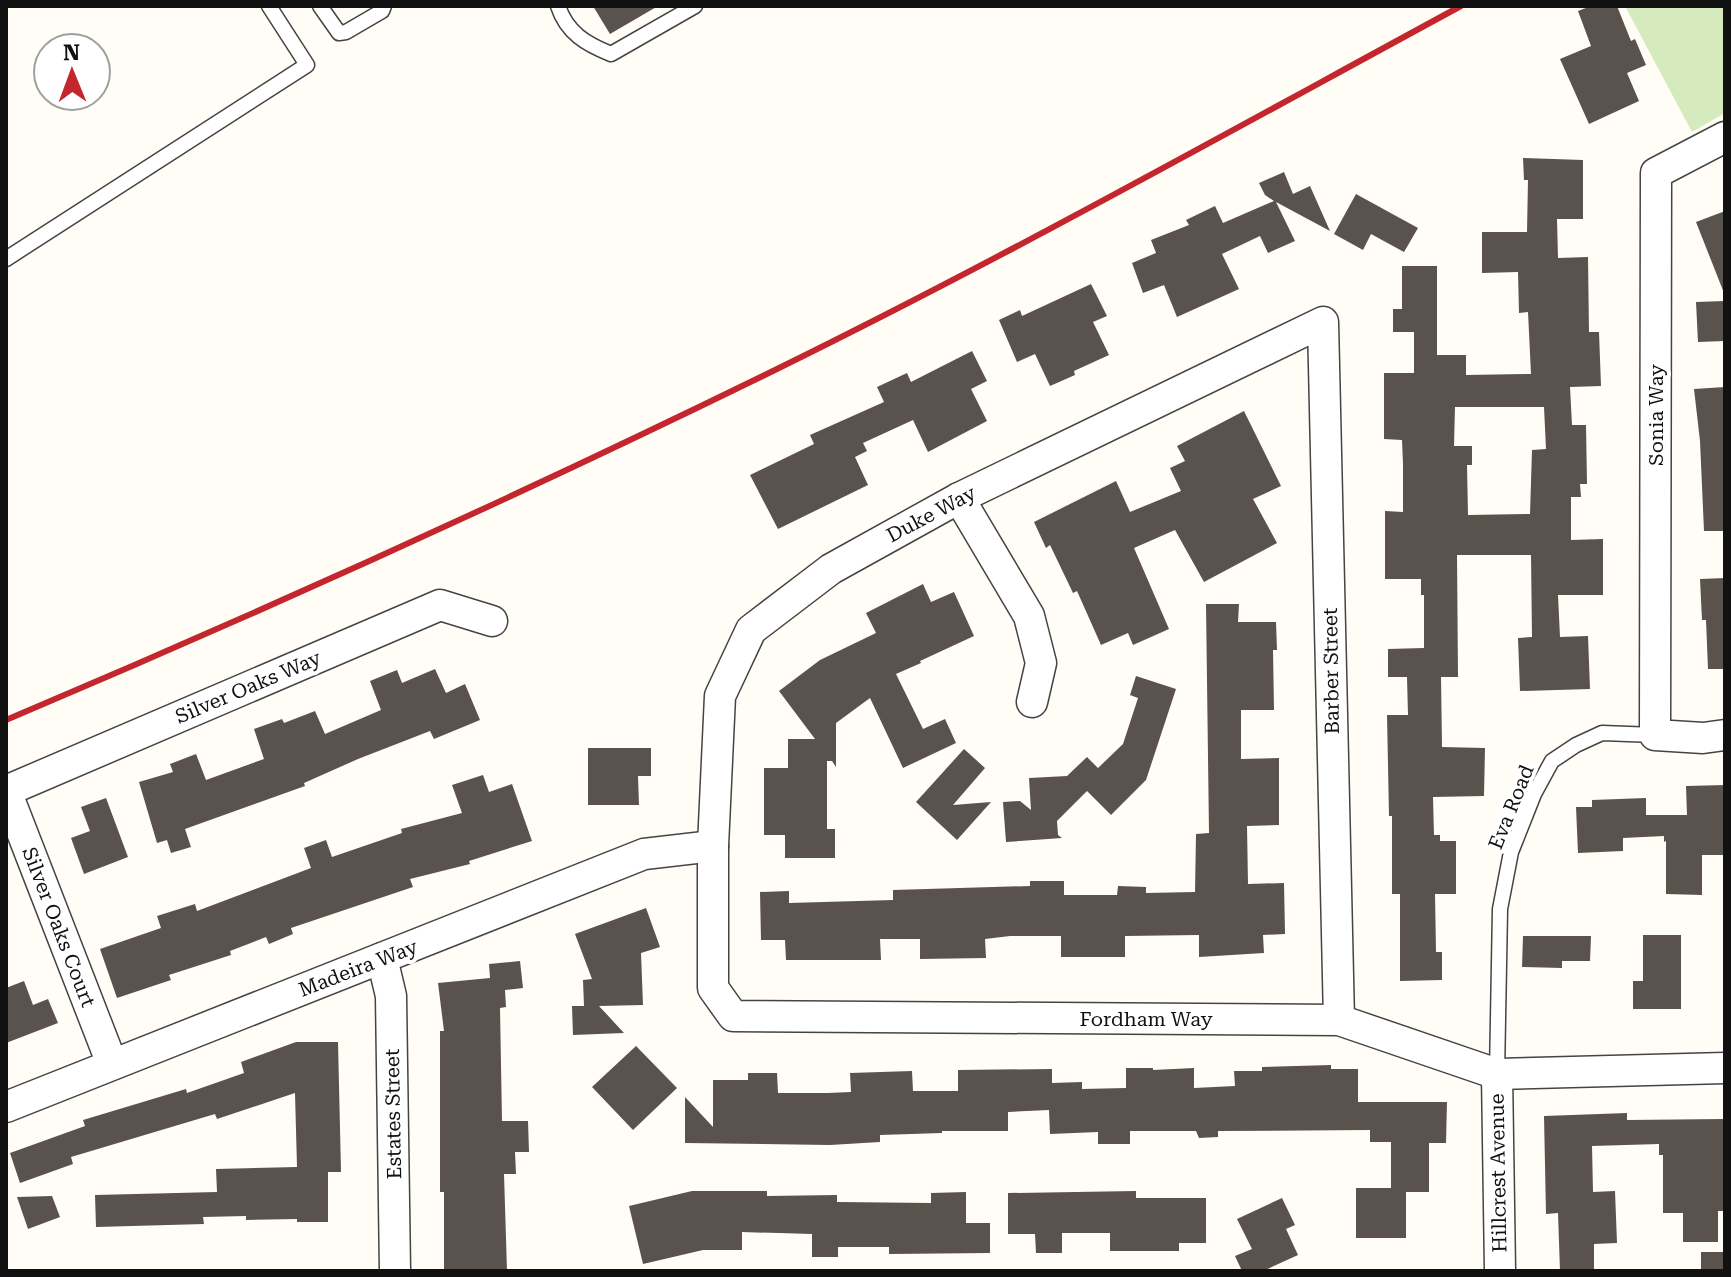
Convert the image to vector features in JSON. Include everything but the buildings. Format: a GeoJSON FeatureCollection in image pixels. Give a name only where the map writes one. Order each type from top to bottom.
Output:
{"type":"FeatureCollection","features":[{"type":"Feature","properties":{"kind":"street","name":"Sonia Way"},"geometry":{"type":"LineString","coordinates":[[1655,735],[1656,173],[1725,137]]}},
{"type":"Feature","properties":{"kind":"street","name":"Duke Way"},"geometry":{"type":"LineString","coordinates":[[713,846],[720,696],[751,630],[831,569],[959,498],[1323,322]]}},
{"type":"Feature","properties":{"kind":"street","name":"Barber Street"},"geometry":{"type":"LineString","coordinates":[[1323,322],[1339,1020]]}},
{"type":"Feature","properties":{"kind":"street"},"geometry":{"type":"LineString","coordinates":[[959,498],[1029,616],[1041,663],[1032,702]]}},
{"type":"Feature","properties":{"kind":"street","name":"Silver Oaks Way"},"geometry":{"type":"LineString","coordinates":[[6,791],[440,605],[492,621]]}},
{"type":"Feature","properties":{"kind":"street"},"geometry":{"type":"LineString","coordinates":[[1655,735],[1703,738],[1725,735]]}},
{"type":"Feature","properties":{"kind":"street","name":"Silver Oaks Court"},"geometry":{"type":"LineString","coordinates":[[6,791],[112,1064]]}},
{"type":"Feature","properties":{"kind":"street","name":"Fordham Way"},"geometry":{"type":"LineString","coordinates":[[713,846],[713,988],[733,1016],[1339,1020],[1497,1074],[1725,1068]]}},
{"type":"Feature","properties":{"kind":"street","name":"Madeira Way"},"geometry":{"type":"LineString","coordinates":[[6,1107],[644,854],[713,846]]}},
{"type":"Feature","properties":{"kind":"street","name":"Estates Street"},"geometry":{"type":"LineString","coordinates":[[382,958],[391,996],[395,1271]]}},
{"type":"Feature","properties":{"kind":"street","name":"Hillcrest Avenue"},"geometry":{"type":"LineString","coordinates":[[1497,1074],[1500,1271]]}},
{"type":"Feature","properties":{"kind":"lane"},"geometry":{"type":"LineString","coordinates":[[6,259],[307,65],[269,6]]}},
{"type":"Feature","properties":{"kind":"lane"},"geometry":{"type":"LineString","coordinates":[[320,6],[339,33],[382,11],[384,6]]}},
{"type":"Feature","properties":{"kind":"lane"},"geometry":{"type":"LineString","coordinates":[[558,6],[563,22],[586,44],[611,54],[695,6]]}},
{"type":"Feature","properties":{"kind":"lane","name":"Eva Road"},"geometry":{"type":"LineString","coordinates":[[1497,1074],[1500,909],[1511,852],[1534,794],[1552,761],[1576,745],[1602,733],[1655,735]]}},
{"type":"Feature","properties":{"kind":"green space"},"geometry":{"type":"Polygon","coordinates":[[[1625,6],[1725,6],[1725,113],[1692,132],[1625,6]]]}},
{"type":"Feature","properties":{"kind":"railway"},"geometry":{"type":"LineString","coordinates":[[6,720],[394,550],[777,369],[1036,236],[1461,6]]}}]}
